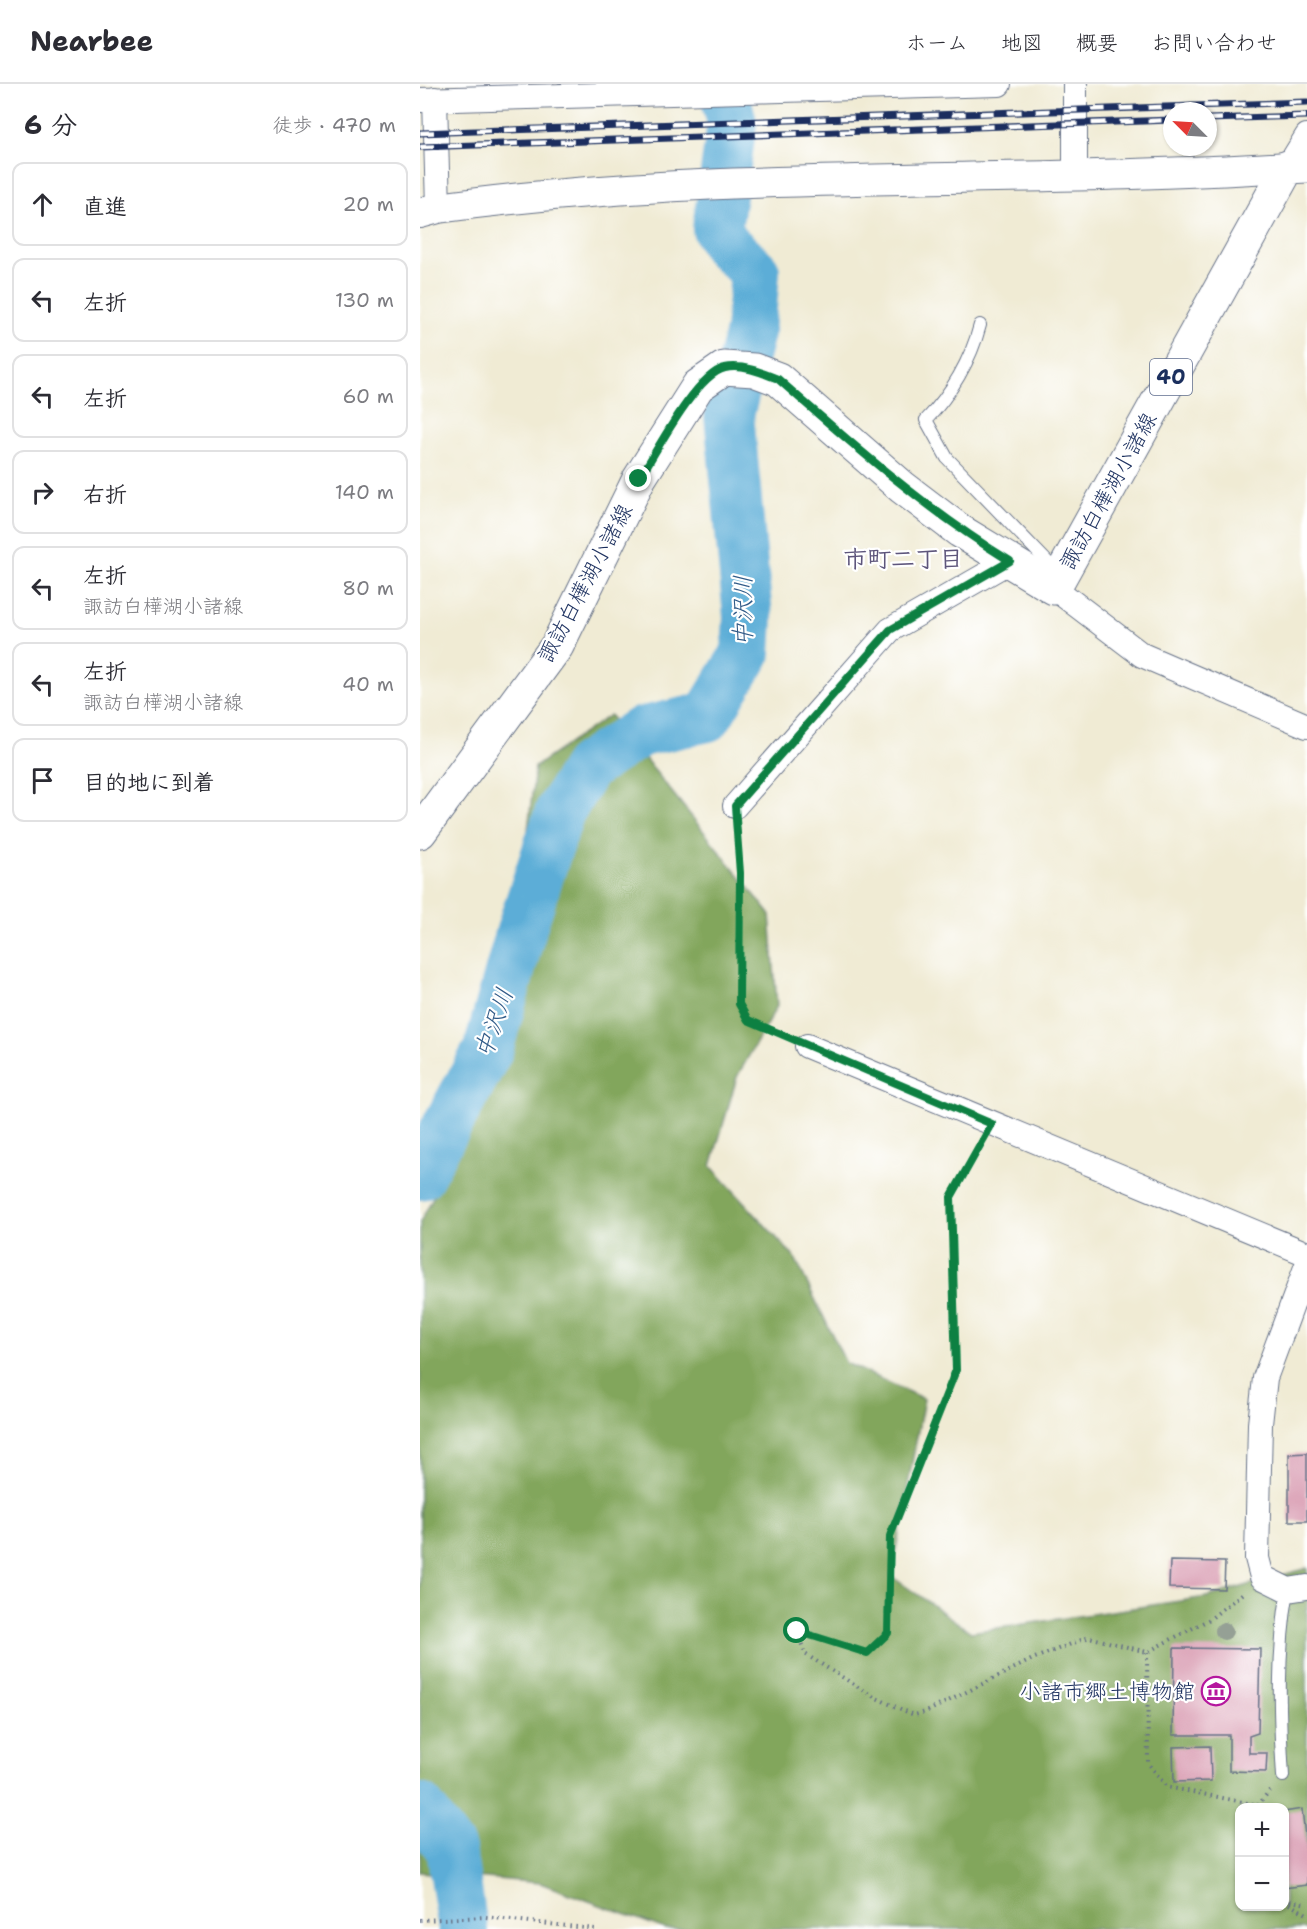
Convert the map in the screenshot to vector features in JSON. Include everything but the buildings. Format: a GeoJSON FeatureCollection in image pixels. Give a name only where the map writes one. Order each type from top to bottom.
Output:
{"type":"FeatureCollection","features":[{"type":"Feature","properties":{"kind":"main road","name":"諏訪白樺湖小諸線"},"geometry":{"type":"LineString","coordinates":[[420,832],[556,646],[639,479],[698,386],[724,368],[754,370],[778,379],[902,487],[960,531],[1010,561],[1058,582],[1297,167]]}},
{"type":"Feature","properties":{"kind":"street"},"geometry":{"type":"LineString","coordinates":[[999,84],[674,88],[427,100],[429,210],[574,191],[805,180],[1209,172],[1297,167],[1307,136]]}},
{"type":"Feature","properties":{"kind":"street"},"geometry":{"type":"LineString","coordinates":[[1075,84],[1075,175]]}},
{"type":"Feature","properties":{"kind":"street"},"geometry":{"type":"LineString","coordinates":[[735,806],[890,630],[1010,561]]}},
{"type":"Feature","properties":{"kind":"street"},"geometry":{"type":"LineString","coordinates":[[1058,582],[1142,655],[1307,726]]}},
{"type":"Feature","properties":{"kind":"street"},"geometry":{"type":"LineString","coordinates":[[807,1046],[1307,1254]]}},
{"type":"Feature","properties":{"kind":"street"},"geometry":{"type":"LineString","coordinates":[[1297,1588],[1263,1577],[1257,1558],[1260,1424],[1265,1378],[1307,1265]]}},
{"type":"Feature","properties":{"kind":"lane"},"geometry":{"type":"LineString","coordinates":[[980,325],[974,348],[941,404],[926,420],[947,458],[1058,582]]}},
{"type":"Feature","properties":{"kind":"lane"},"geometry":{"type":"LineString","coordinates":[[1283,1776],[1278,1682],[1280,1634],[1297,1588]]}},
{"type":"Feature","properties":{"kind":"path"},"geometry":{"type":"LineString","coordinates":[[735,806],[740,873],[739,1004],[748,1020],[807,1046]]}},
{"type":"Feature","properties":{"kind":"path"},"geometry":{"type":"LineString","coordinates":[[992,1124],[951,1197],[956,1370],[890,1536],[888,1633],[867,1653],[797,1631],[805,1654],[874,1697],[914,1715],[1035,1658],[1089,1636],[1147,1652],[1210,1619],[1263,1577]]}},
{"type":"Feature","properties":{"kind":"path"},"geometry":{"type":"LineString","coordinates":[[1147,1652],[1148,1763],[1167,1787],[1243,1803]]}},
{"type":"Feature","properties":{"kind":"path"},"geometry":{"type":"LineString","coordinates":[[1260,1803],[1283,1776]]}},
{"type":"Feature","properties":{"kind":"path"},"geometry":{"type":"LineString","coordinates":[[1289,1901],[1307,1904]]}},
{"type":"Feature","properties":{"kind":"path"},"geometry":{"type":"LineString","coordinates":[[1289,1903],[1307,1914]]}},
{"type":"Feature","properties":{"kind":"path"},"geometry":{"type":"LineString","coordinates":[[420,1920],[485,1917],[595,1929]]}},
{"type":"Feature","properties":{"kind":"green space"},"geometry":{"type":"Polygon","coordinates":[[[610,715],[770,914],[777,1006],[737,1077],[711,1166],[795,1258],[846,1363],[924,1399],[891,1576],[971,1632],[1207,1597],[1307,1568],[1307,1929],[665,1929],[540,1883],[420,1872],[420,1222],[502,1066],[535,767],[610,715]]]}},
{"type":"Feature","properties":{"kind":"waterway","name":"中沢川"},"geometry":{"type":"LineString","coordinates":[[420,1175],[488,1050],[523,924],[560,811],[587,767],[640,732],[707,717],[746,653],[748,617],[729,415],[750,332],[755,272],[726,245],[717,229],[732,123],[727,103],[727,84]]}},
{"type":"Feature","properties":{"kind":"waterway","name":"中沢川"},"geometry":{"type":"LineString","coordinates":[[420,1808],[451,1849],[463,1929]]}},
{"type":"Feature","properties":{"kind":"railway"},"geometry":{"type":"LineString","coordinates":[[420,133],[1307,102]]}},
{"type":"Feature","properties":{"kind":"railway"},"geometry":{"type":"LineString","coordinates":[[1217,119],[1307,116]]}},
{"type":"Feature","properties":{"kind":"railway"},"geometry":{"type":"LineString","coordinates":[[420,147],[1163,120]]}},
{"type":"Feature","properties":{"kind":"place","name":"小諸市郷土博物館"},"geometry":{"type":"Point","coordinates":[1216,1691]}},
{"type":"Feature","properties":{"kind":"district","name":"市町二丁目"},"geometry":{"type":"Point","coordinates":[903,559]}},
{"type":"Feature","properties":{"kind":"route"},"geometry":{"type":"LineString","coordinates":[[639,479],[698,386],[724,368],[754,370],[778,379],[902,487],[960,531],[1010,561],[890,630],[735,806],[740,873],[739,1004],[748,1020],[992,1124],[951,1197],[956,1370],[890,1536],[888,1633],[867,1653],[797,1631]]}}]}
